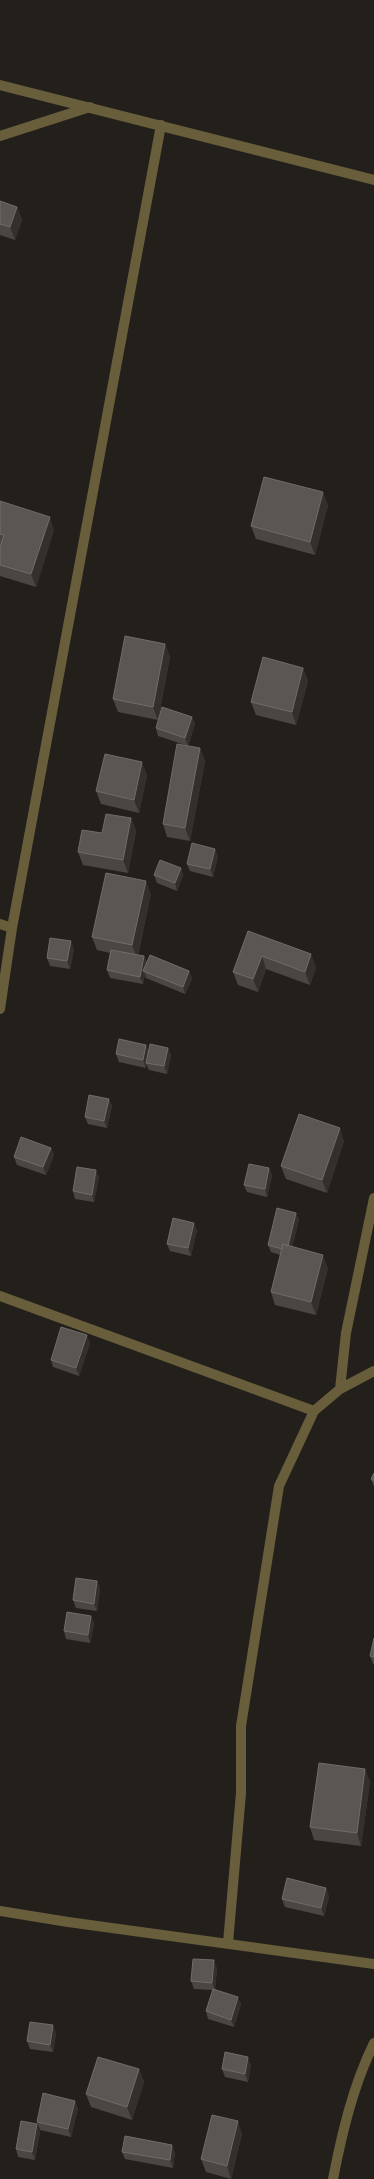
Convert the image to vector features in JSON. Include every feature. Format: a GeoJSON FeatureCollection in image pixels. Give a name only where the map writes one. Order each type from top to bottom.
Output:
{"type":"FeatureCollection","features":[{"type":"Feature","properties":{"kind":"street"},"geometry":{"type":"LineString","coordinates":[[0,85],[374,180]]}},
{"type":"Feature","properties":{"kind":"street"},"geometry":{"type":"LineString","coordinates":[[0,136],[90,107]]}},
{"type":"Feature","properties":{"kind":"street"},"geometry":{"type":"LineString","coordinates":[[0,1009],[12,928],[161,125]]}},
{"type":"Feature","properties":{"kind":"street"},"geometry":{"type":"LineString","coordinates":[[0,924],[12,928]]}},
{"type":"Feature","properties":{"kind":"street"},"geometry":{"type":"LineString","coordinates":[[340,1389],[346,1333],[374,1198]]}},
{"type":"Feature","properties":{"kind":"street"},"geometry":{"type":"LineString","coordinates":[[0,1296],[314,1411]]}},
{"type":"Feature","properties":{"kind":"street"},"geometry":{"type":"LineString","coordinates":[[228,1943],[241,1793],[241,1726],[279,1486],[314,1411],[340,1389],[374,1371]]}},
{"type":"Feature","properties":{"kind":"street"},"geometry":{"type":"LineString","coordinates":[[0,1911],[68,1922],[374,1964]]}},
{"type":"Feature","properties":{"kind":"street"},"geometry":{"type":"LineString","coordinates":[[333,2179],[344,2128],[367,2057],[374,2043]]}},
{"type":"Feature","properties":{"kind":"building"},"geometry":{"type":"Polygon","coordinates":[[[0,201],[17,207],[10,227],[0,224],[0,201]]]}},
{"type":"Feature","properties":{"kind":"building"},"geometry":{"type":"Polygon","coordinates":[[[264,477],[323,492],[310,542],[251,526],[264,477]]]}},
{"type":"Feature","properties":{"kind":"building"},"geometry":{"type":"Polygon","coordinates":[[[0,501],[50,517],[31,574],[0,565],[0,548],[4,535],[0,534],[0,501]]]}},
{"type":"Feature","properties":{"kind":"building"},"geometry":{"type":"Polygon","coordinates":[[[125,636],[165,644],[153,707],[113,699],[125,636]]]}},
{"type":"Feature","properties":{"kind":"building"},"geometry":{"type":"Polygon","coordinates":[[[263,657],[303,668],[292,712],[251,702],[263,657]]]}},
{"type":"Feature","properties":{"kind":"building"},"geometry":{"type":"Polygon","coordinates":[[[162,707],[192,717],[185,738],[156,728],[162,707]]]}},
{"type":"Feature","properties":{"kind":"building"},"geometry":{"type":"Polygon","coordinates":[[[177,744],[200,748],[185,828],[163,824],[177,744]]]}},
{"type":"Feature","properties":{"kind":"building"},"geometry":{"type":"Polygon","coordinates":[[[105,754],[142,762],[134,800],[96,791],[105,754]]]}},
{"type":"Feature","properties":{"kind":"building"},"geometry":{"type":"Polygon","coordinates":[[[106,814],[131,818],[123,860],[78,852],[82,830],[102,833],[106,814]]]}},
{"type":"Feature","properties":{"kind":"building"},"geometry":{"type":"Polygon","coordinates":[[[192,843],[215,849],[210,869],[187,864],[192,843]]]}},
{"type":"Feature","properties":{"kind":"building"},"geometry":{"type":"Polygon","coordinates":[[[160,860],[181,868],[175,883],[154,875],[160,860]]]}},
{"type":"Feature","properties":{"kind":"building"},"geometry":{"type":"Polygon","coordinates":[[[106,873],[146,881],[132,945],[92,937],[106,873]]]}},
{"type":"Feature","properties":{"kind":"building"},"geometry":{"type":"Polygon","coordinates":[[[248,931],[311,954],[305,972],[262,956],[253,979],[233,972],[248,931]]]}},
{"type":"Feature","properties":{"kind":"building"},"geometry":{"type":"Polygon","coordinates":[[[50,938],[71,941],[67,961],[47,958],[50,938]]]}},
{"type":"Feature","properties":{"kind":"building"},"geometry":{"type":"Polygon","coordinates":[[[111,950],[144,956],[140,977],[107,970],[111,950]]]}},
{"type":"Feature","properties":{"kind":"building"},"geometry":{"type":"Polygon","coordinates":[[[150,955],[189,971],[183,987],[143,971],[150,955]]]}},
{"type":"Feature","properties":{"kind":"building"},"geometry":{"type":"Polygon","coordinates":[[[119,1039],[146,1045],[143,1060],[116,1054],[119,1039]]]}},
{"type":"Feature","properties":{"kind":"building"},"geometry":{"type":"Polygon","coordinates":[[[150,1044],[168,1048],[164,1066],[146,1063],[150,1044]]]}},
{"type":"Feature","properties":{"kind":"building"},"geometry":{"type":"Polygon","coordinates":[[[89,1095],[109,1099],[104,1121],[85,1117],[89,1095]]]}},
{"type":"Feature","properties":{"kind":"building"},"geometry":{"type":"Polygon","coordinates":[[[299,1114],[340,1128],[322,1180],[281,1166],[299,1114]]]}},
{"type":"Feature","properties":{"kind":"building"},"geometry":{"type":"Polygon","coordinates":[[[21,1137],[51,1148],[43,1167],[14,1157],[21,1137]]]}},
{"type":"Feature","properties":{"kind":"building"},"geometry":{"type":"Polygon","coordinates":[[[249,1164],[269,1168],[265,1189],[244,1185],[249,1164]]]}},
{"type":"Feature","properties":{"kind":"building"},"geometry":{"type":"Polygon","coordinates":[[[77,1167],[96,1170],[92,1195],[73,1191],[77,1167]]]}},
{"type":"Feature","properties":{"kind":"building"},"geometry":{"type":"Polygon","coordinates":[[[277,1208],[296,1213],[288,1246],[283,1244],[282,1249],[268,1245],[277,1208]]]}},
{"type":"Feature","properties":{"kind":"building"},"geometry":{"type":"Polygon","coordinates":[[[173,1218],[194,1223],[188,1248],[167,1244],[173,1218]]]}},
{"type":"Feature","properties":{"kind":"building"},"geometry":{"type":"Polygon","coordinates":[[[283,1244],[323,1255],[311,1302],[271,1292],[283,1244]]]}},
{"type":"Feature","properties":{"kind":"building"},"geometry":{"type":"Polygon","coordinates":[[[61,1327],[87,1335],[76,1368],[51,1360],[61,1327]]]}},
{"type":"Feature","properties":{"kind":"building"},"geometry":{"type":"Polygon","coordinates":[[[374,1473],[374,1481],[371,1479],[374,1473]]]}},
{"type":"Feature","properties":{"kind":"building"},"geometry":{"type":"Polygon","coordinates":[[[76,1578],[97,1581],[94,1604],[73,1600],[76,1578]]]}},
{"type":"Feature","properties":{"kind":"building"},"geometry":{"type":"Polygon","coordinates":[[[67,1612],[91,1616],[88,1635],[64,1631],[67,1612]]]}},
{"type":"Feature","properties":{"kind":"building"},"geometry":{"type":"Polygon","coordinates":[[[374,1638],[374,1657],[370,1656],[374,1638]]]}},
{"type":"Feature","properties":{"kind":"building"},"geometry":{"type":"Polygon","coordinates":[[[319,1763],[365,1769],[357,1833],[310,1827],[319,1763]]]}},
{"type":"Feature","properties":{"kind":"building"},"geometry":{"type":"Polygon","coordinates":[[[287,1878],[326,1888],[321,1908],[282,1899],[287,1878]]]}},
{"type":"Feature","properties":{"kind":"building"},"geometry":{"type":"Polygon","coordinates":[[[193,1959],[214,1960],[212,1983],[191,1981],[193,1959]]]}},
{"type":"Feature","properties":{"kind":"building"},"geometry":{"type":"Polygon","coordinates":[[[213,1989],[238,1997],[231,2020],[206,2011],[213,1989]]]}},
{"type":"Feature","properties":{"kind":"building"},"geometry":{"type":"Polygon","coordinates":[[[30,2022],[53,2025],[50,2045],[27,2041],[30,2022]]]}},
{"type":"Feature","properties":{"kind":"building"},"geometry":{"type":"Polygon","coordinates":[[[225,2052],[248,2057],[245,2074],[222,2069],[225,2052]]]}},
{"type":"Feature","properties":{"kind":"building"},"geometry":{"type":"Polygon","coordinates":[[[98,2057],[139,2069],[127,2107],[86,2094],[98,2057]]]}},
{"type":"Feature","properties":{"kind":"building"},"geometry":{"type":"Polygon","coordinates":[[[43,2093],[75,2101],[68,2129],[37,2122],[43,2093]]]}},
{"type":"Feature","properties":{"kind":"building"},"geometry":{"type":"Polygon","coordinates":[[[212,2115],[238,2121],[227,2166],[201,2159],[212,2115]]]}},
{"type":"Feature","properties":{"kind":"building"},"geometry":{"type":"Polygon","coordinates":[[[21,2121],[37,2124],[32,2152],[16,2149],[21,2121]]]}},
{"type":"Feature","properties":{"kind":"building"},"geometry":{"type":"Polygon","coordinates":[[[125,2136],[172,2145],[170,2160],[122,2152],[125,2136]]]}}]}
